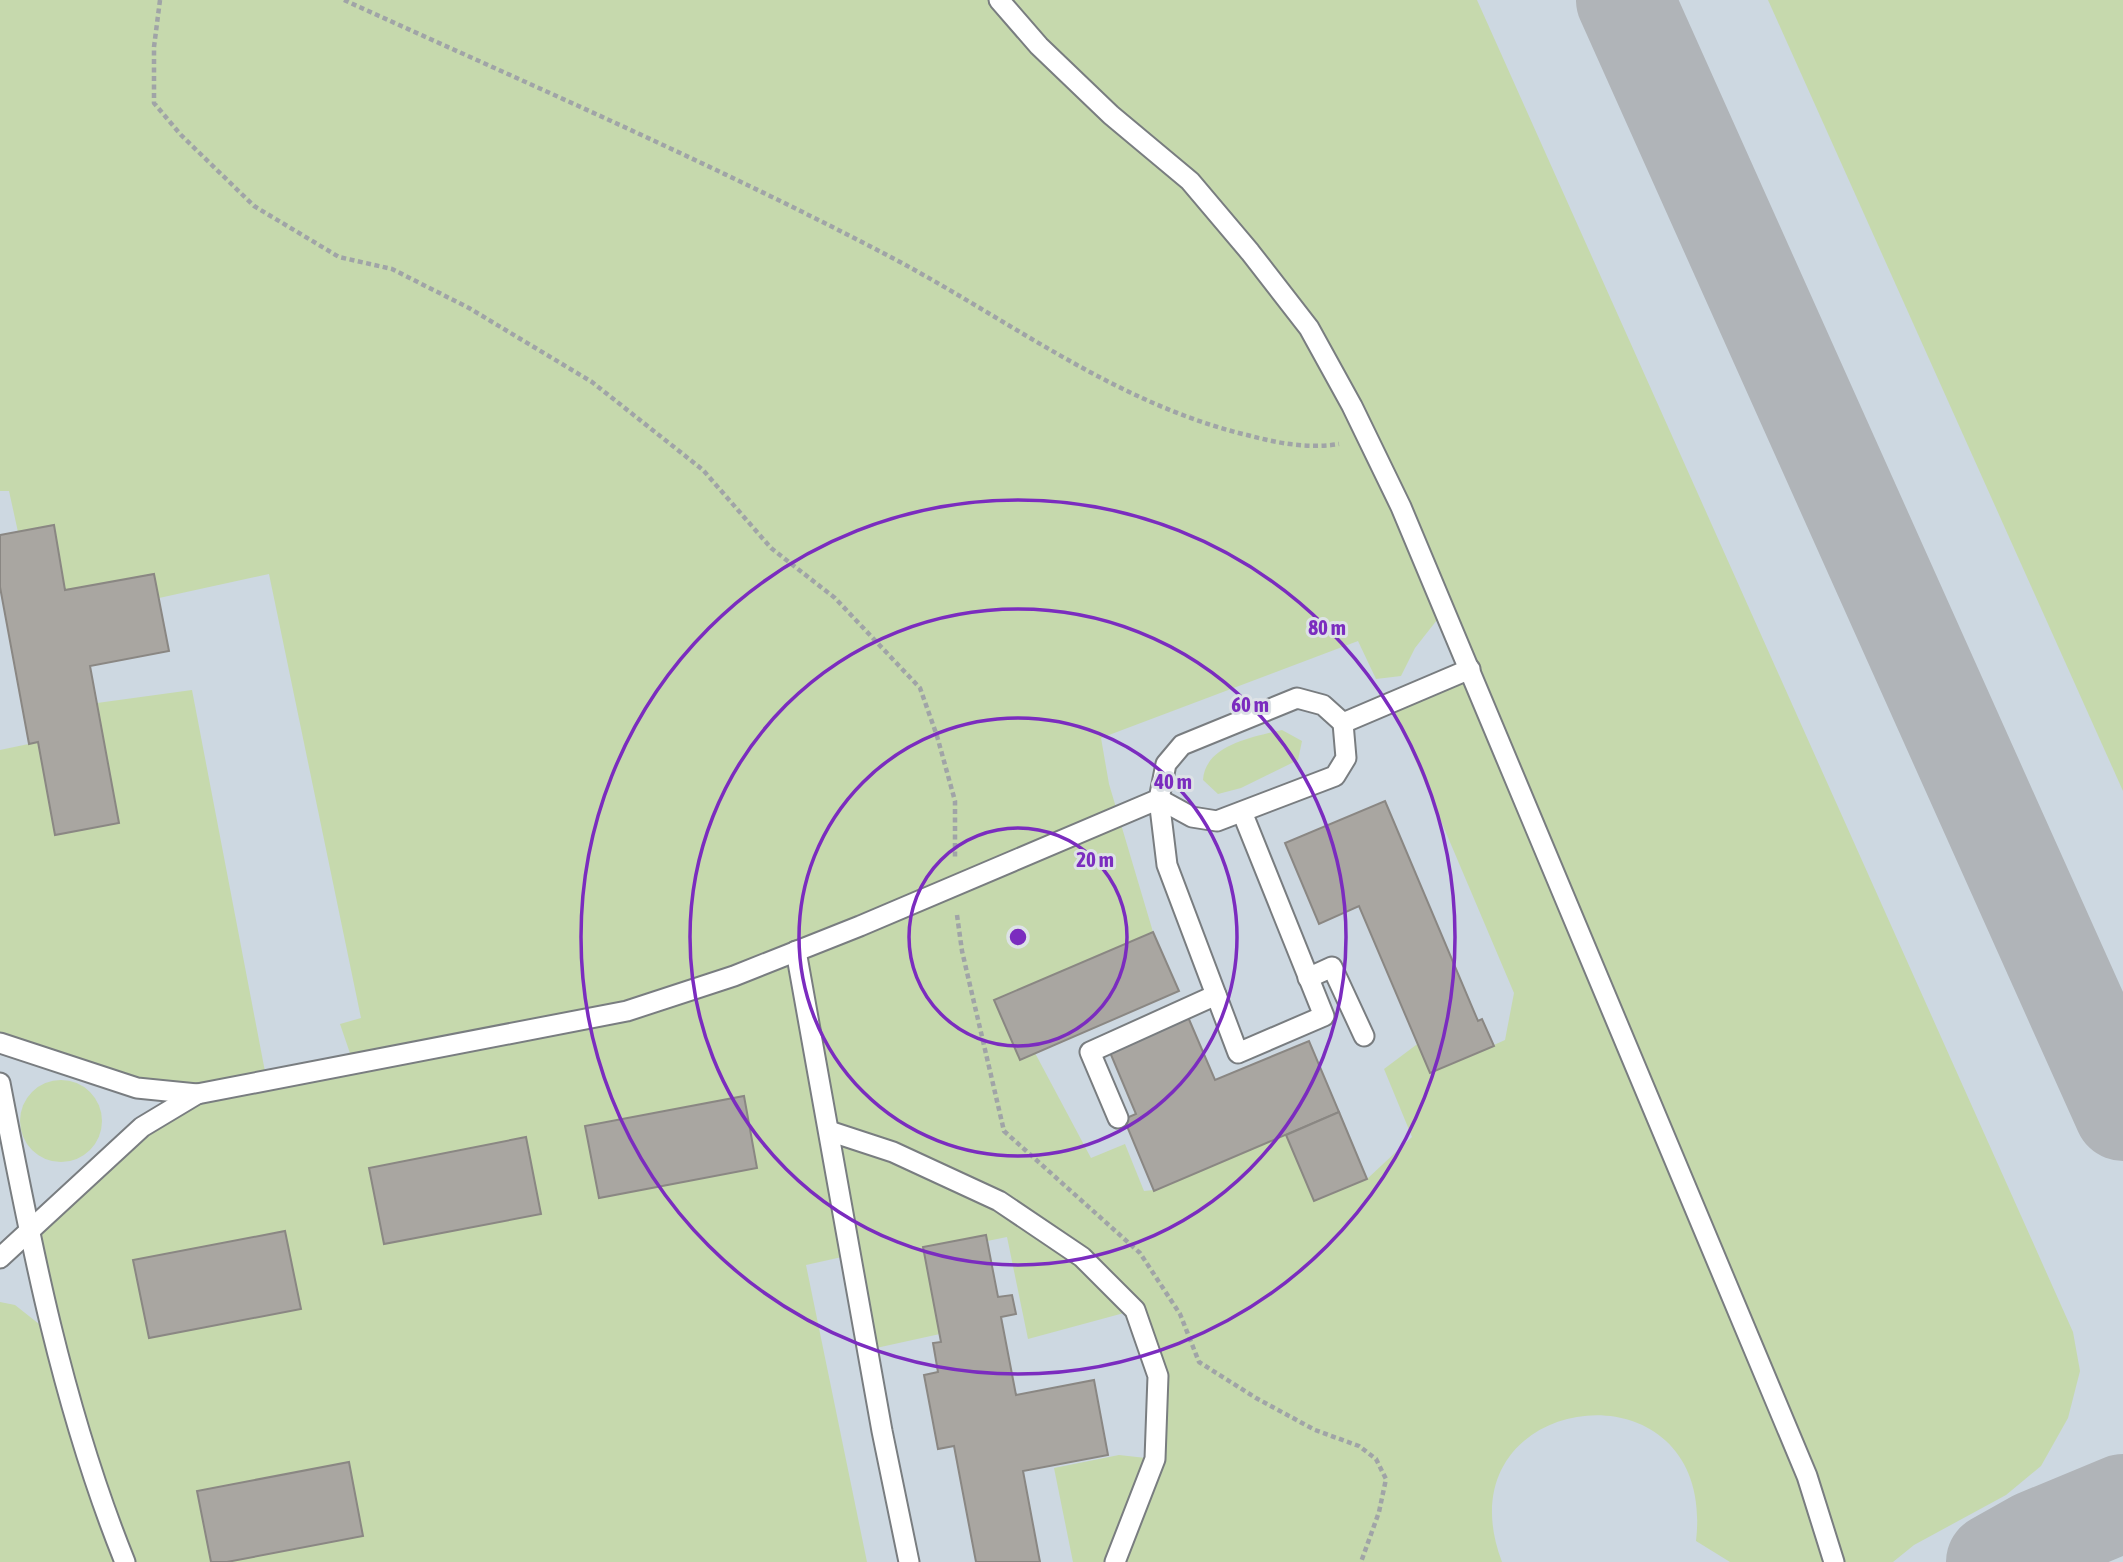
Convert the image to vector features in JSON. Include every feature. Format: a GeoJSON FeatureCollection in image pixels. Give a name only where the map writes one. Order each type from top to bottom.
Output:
{"type":"FeatureCollection","features":[{"type":"Feature","properties":{"kind":"lane"},"geometry":{"type":"LineString","coordinates":[[999,0],[1057,64],[1111,115],[1189,181],[1250,252],[1309,328],[1401,507],[1470,669],[1807,1476],[1834,1562]]}},
{"type":"Feature","properties":{"kind":"lane"},"geometry":{"type":"LineString","coordinates":[[1343,723],[1470,669]]}},
{"type":"Feature","properties":{"kind":"lane"},"geometry":{"type":"LineString","coordinates":[[1159,799],[1192,817],[1217,821],[1335,776],[1346,758],[1343,723],[1323,705],[1297,698],[1182,745],[1166,764],[1159,799],[1167,864],[1238,1053],[1324,1016],[1242,812]]}},
{"type":"Feature","properties":{"kind":"lane"},"geometry":{"type":"LineString","coordinates":[[0,1042],[137,1088],[197,1094],[626,1011],[796,951],[1159,799]]}},
{"type":"Feature","properties":{"kind":"lane"},"geometry":{"type":"LineString","coordinates":[[796,951],[880,1418],[909,1562]]}},
{"type":"Feature","properties":{"kind":"lane"},"geometry":{"type":"LineString","coordinates":[[1308,978],[1332,967],[1364,1036]]}},
{"type":"Feature","properties":{"kind":"lane"},"geometry":{"type":"LineString","coordinates":[[1118,1118],[1090,1052],[1216,995]]}},
{"type":"Feature","properties":{"kind":"lane"},"geometry":{"type":"LineString","coordinates":[[0,1083],[29,1232],[66,1388],[108,1520],[125,1562]]}},
{"type":"Feature","properties":{"kind":"lane"},"geometry":{"type":"LineString","coordinates":[[0,1258],[142,1127],[197,1094]]}},
{"type":"Feature","properties":{"kind":"lane"},"geometry":{"type":"LineString","coordinates":[[829,1130],[893,1152],[999,1200],[1082,1257],[1135,1310],[1158,1376],[1155,1460],[1115,1562]]}},
{"type":"Feature","properties":{"kind":"path"},"geometry":{"type":"LineString","coordinates":[[160,0],[154,47],[154,103],[180,135],[254,206],[339,257],[392,269],[469,308],[592,382],[703,470],[771,548],[835,598],[920,688],[955,801],[954,886],[962,951],[1004,1131],[1140,1253],[1180,1314],[1199,1362],[1256,1398],[1315,1430],[1359,1446],[1376,1459],[1386,1479],[1379,1512],[1361,1562]]}},
{"type":"Feature","properties":{"kind":"path"},"geometry":{"type":"LineString","coordinates":[[344,0],[560,98],[884,253],[1115,387],[1202,425],[1268,440],[1318,447],[1368,439]]}},
{"type":"Feature","properties":{"kind":"shaded area"},"geometry":{"type":"Polygon","coordinates":[[[0,0],[2123,0],[2123,1562],[0,1562],[0,0]]]}},
{"type":"Feature","properties":{"kind":"green space"},"geometry":{"type":"Polygon","coordinates":[[[0,0],[1477,0],[2073,1332],[2080,1371],[2068,1418],[2041,1466],[2006,1495],[1914,1545],[1893,1562],[1730,1562],[1696,1541],[1691,1481],[1666,1441],[1627,1419],[1582,1416],[1540,1430],[1508,1459],[1492,1504],[1502,1562],[1073,1562],[1054,1468],[1119,1455],[1155,1459],[1158,1376],[1135,1310],[1028,1339],[1007,1237],[933,1252],[949,1332],[867,1350],[851,1255],[806,1265],[867,1562],[0,1562],[0,1302],[15,1305],[53,1335],[29,1232],[196,1095],[0,1043],[0,750],[38,742],[55,835],[119,822],[97,703],[192,690],[267,1082],[354,1065],[340,1024],[361,1018],[269,574],[159,598],[154,574],[65,590],[54,526],[18,532],[9,491],[0,491],[0,0]],[[1444,611],[1415,648],[1401,676],[1376,679],[1358,641],[1101,738],[1109,784],[1153,932],[995,1000],[1035,1053],[1091,1158],[1125,1144],[1144,1191],[1154,1190],[1286,1135],[1314,1201],[1367,1179],[1412,1137],[1384,1069],[1424,1039],[1438,1070],[1505,1040],[1514,993],[1391,703],[1469,669],[1444,611]]]}},
{"type":"Feature","properties":{"kind":"green space"},"geometry":{"type":"Polygon","coordinates":[[[1768,0],[2123,0],[2123,791],[1768,0]]]}},
{"type":"Feature","properties":{"kind":"green space"},"geometry":{"type":"Polygon","coordinates":[[[1282,730],[1302,741],[1298,760],[1241,788],[1218,794],[1203,780],[1212,758],[1221,751],[1245,740],[1282,730]]]}},
{"type":"Feature","properties":{"kind":"green space"},"geometry":{"type":"Polygon","coordinates":[[[61,1080],[77,1083],[90,1092],[99,1105],[102,1121],[99,1137],[90,1150],[77,1159],[61,1162],[45,1159],[32,1150],[23,1137],[20,1121],[23,1105],[32,1092],[45,1083],[61,1080]]]}},
{"type":"Feature","properties":{"kind":"building"},"geometry":{"type":"Polygon","coordinates":[[[54,525],[65,590],[154,574],[169,651],[90,666],[119,823],[55,835],[38,742],[29,744],[0,587],[0,535],[54,525]]]}},
{"type":"Feature","properties":{"kind":"building"},"geometry":{"type":"Polygon","coordinates":[[[1385,801],[1478,1021],[1482,1019],[1494,1046],[1430,1073],[1359,906],[1319,924],[1285,843],[1385,801]]]}},
{"type":"Feature","properties":{"kind":"building"},"geometry":{"type":"Polygon","coordinates":[[[1153,932],[1179,991],[1020,1060],[994,1000],[1153,932]]]}},
{"type":"Feature","properties":{"kind":"building"},"geometry":{"type":"Polygon","coordinates":[[[1188,1017],[1215,1080],[1309,1041],[1339,1112],[1154,1191],[1124,1119],[1136,1114],[1109,1050],[1188,1017]]]}},
{"type":"Feature","properties":{"kind":"building"},"geometry":{"type":"Polygon","coordinates":[[[744,1096],[757,1168],[599,1198],[585,1126],[744,1096]]]}},
{"type":"Feature","properties":{"kind":"building"},"geometry":{"type":"Polygon","coordinates":[[[1339,1112],[1367,1179],[1314,1201],[1286,1135],[1339,1112]]]}},
{"type":"Feature","properties":{"kind":"building"},"geometry":{"type":"Polygon","coordinates":[[[526,1137],[541,1214],[384,1244],[369,1168],[526,1137]]]}},
{"type":"Feature","properties":{"kind":"building"},"geometry":{"type":"Polygon","coordinates":[[[285,1231],[301,1309],[149,1338],[133,1260],[285,1231]]]}},
{"type":"Feature","properties":{"kind":"building"},"geometry":{"type":"Polygon","coordinates":[[[986,1235],[998,1297],[1012,1295],[1016,1314],[1001,1317],[1016,1395],[1094,1380],[1108,1455],[1023,1471],[1040,1562],[976,1562],[954,1446],[938,1449],[924,1375],[938,1372],[933,1343],[941,1342],[923,1247],[986,1235]]]}},
{"type":"Feature","properties":{"kind":"building"},"geometry":{"type":"Polygon","coordinates":[[[349,1462],[363,1536],[227,1562],[211,1562],[197,1491],[349,1462]]]}},
{"type":"Feature","properties":{"kind":"taxiway"},"geometry":{"type":"LineString","coordinates":[[1625,0],[2123,1112]]}},
{"type":"Feature","properties":{"kind":"taxiway"},"geometry":{"type":"LineString","coordinates":[[1995,1562],[2036,1539],[2123,1503]]}}]}
